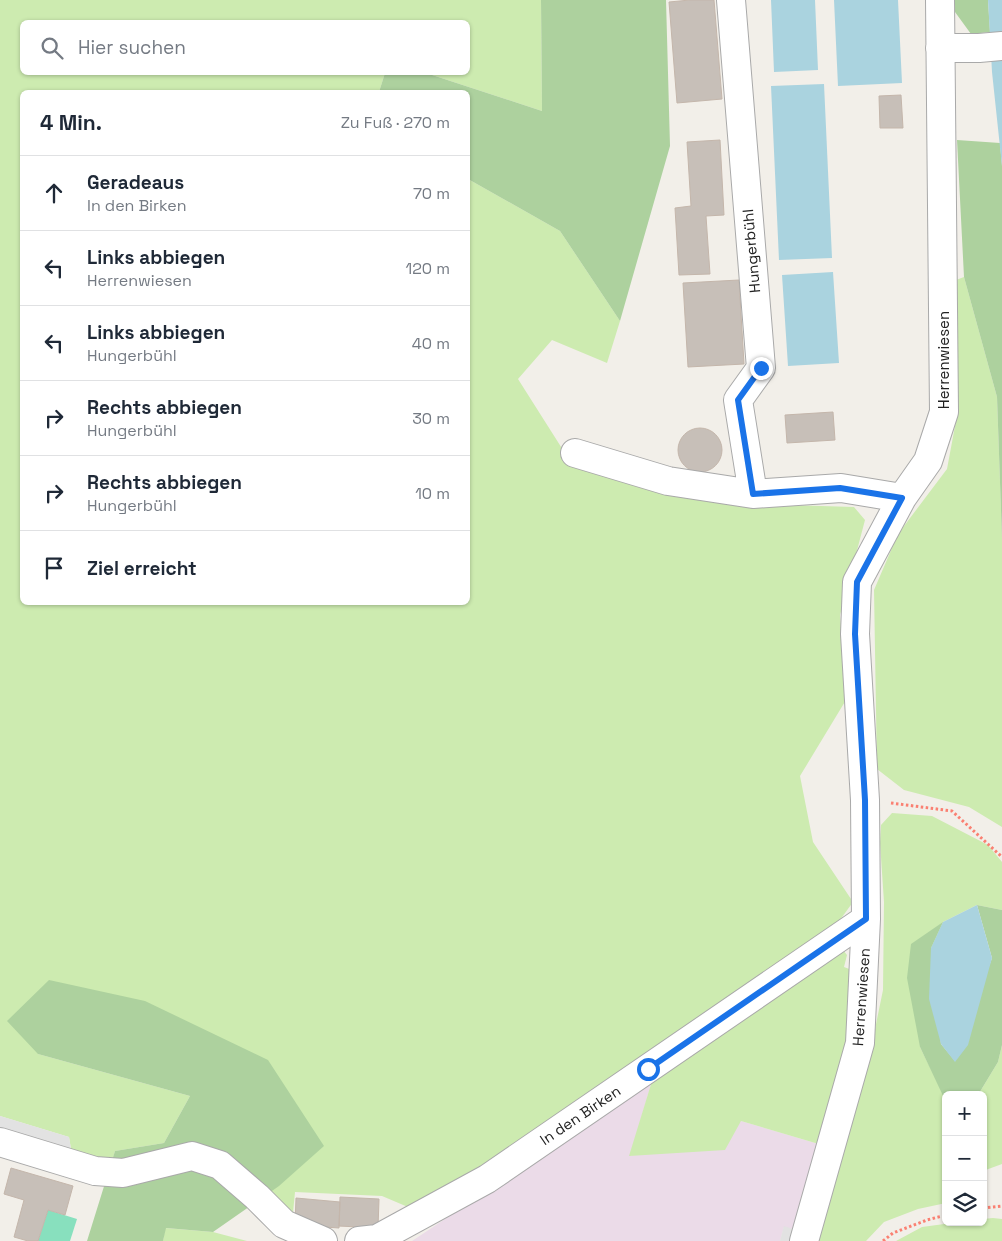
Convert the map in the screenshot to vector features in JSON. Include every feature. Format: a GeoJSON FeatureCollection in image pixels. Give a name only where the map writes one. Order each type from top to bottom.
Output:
{"type":"FeatureCollection","features":[{"type":"Feature","properties":{"kind":"street","name":"Hungerbühl"},"geometry":{"type":"LineString","coordinates":[[731,0],[761,368],[738,400],[753,494]]}},
{"type":"Feature","properties":{"kind":"street","name":"Herrenwiesen"},"geometry":{"type":"LineString","coordinates":[[804,1241],[860,1043],[866,919],[865,800],[855,634],[857,582],[902,498],[928,461],[944,412],[940,0]]}},
{"type":"Feature","properties":{"kind":"street"},"geometry":{"type":"LineString","coordinates":[[940,48],[991,47]]}},
{"type":"Feature","properties":{"kind":"street"},"geometry":{"type":"LineString","coordinates":[[575,453],[668,481],[753,494],[840,488],[902,498]]}},
{"type":"Feature","properties":{"kind":"street","name":"In den Birken"},"geometry":{"type":"LineString","coordinates":[[358,1241],[378,1239],[487,1179],[866,919]]}},
{"type":"Feature","properties":{"kind":"street"},"geometry":{"type":"LineString","coordinates":[[0,1142],[95,1171],[123,1173],[192,1156],[220,1165],[284,1224],[324,1241]]}},
{"type":"Feature","properties":{"kind":"path"},"geometry":{"type":"LineString","coordinates":[[865,800],[952,811],[1002,857]]}},
{"type":"Feature","properties":{"kind":"path"},"geometry":{"type":"LineString","coordinates":[[987,1208],[1002,1206]]}},
{"type":"Feature","properties":{"kind":"path"},"geometry":{"type":"LineString","coordinates":[[883,1241],[893,1233],[942,1216]]}},
{"type":"Feature","properties":{"kind":"shaded area"},"geometry":{"type":"Polygon","coordinates":[[[652,1081],[630,1156],[741,1121],[822,1145],[799,1231],[784,1227],[780,1241],[412,1241],[652,1081]]]}},
{"type":"Feature","properties":{"kind":"shaded area"},"geometry":{"type":"Polygon","coordinates":[[[0,1116],[69,1137],[72,1155],[0,1132],[0,1116]]]}},
{"type":"Feature","properties":{"kind":"shaded area"},"geometry":{"type":"Polygon","coordinates":[[[784,1226],[799,1231],[796,1241],[780,1241],[784,1226]]]}},
{"type":"Feature","properties":{"kind":"green space"},"geometry":{"type":"Polygon","coordinates":[[[0,0],[541,0],[542,111],[432,75],[470,75],[470,20],[20,20],[20,75],[384,75],[380,90],[20,90],[20,605],[470,605],[470,180],[560,231],[620,321],[607,363],[552,340],[518,379],[570,461],[788,505],[854,507],[865,520],[840,615],[846,700],[800,776],[813,842],[853,902],[824,942],[415,1210],[382,1196],[295,1192],[292,1223],[263,1197],[268,1060],[38,1054],[190,1096],[164,1143],[115,1151],[111,1165],[72,1155],[69,1137],[0,1116],[0,0]]]}},
{"type":"Feature","properties":{"kind":"green space"},"geometry":{"type":"Polygon","coordinates":[[[541,0],[666,0],[670,146],[620,321],[560,231],[470,180],[470,90],[380,90],[384,75],[432,75],[542,111],[541,0]]]}},
{"type":"Feature","properties":{"kind":"green space"},"geometry":{"type":"Polygon","coordinates":[[[955,0],[988,0],[990,32],[971,34],[955,12],[955,0]]]}},
{"type":"Feature","properties":{"kind":"green space"},"geometry":{"type":"Polygon","coordinates":[[[957,140],[1000,143],[1002,166],[1002,539],[997,397],[964,277],[957,140]]]}},
{"type":"Feature","properties":{"kind":"green space"},"geometry":{"type":"Polygon","coordinates":[[[964,277],[997,397],[1002,539],[1002,827],[969,807],[904,790],[877,769],[874,590],[898,534],[947,469],[958,410],[956,280],[964,277]]]}},
{"type":"Feature","properties":{"kind":"green space"},"geometry":{"type":"Polygon","coordinates":[[[892,813],[932,816],[988,845],[1002,862],[1002,910],[977,905],[943,922],[920,1047],[942,1092],[942,1204],[918,1209],[884,1222],[866,1241],[815,1241],[867,1068],[883,990],[884,902],[880,843],[881,825],[892,813]]]}},
{"type":"Feature","properties":{"kind":"green space"},"geometry":{"type":"Polygon","coordinates":[[[977,905],[1002,910],[1002,1045],[998,1062],[980,1091],[942,1091],[942,1094],[920,1047],[907,978],[911,944],[943,922],[931,948],[941,1044],[955,1061],[992,958],[977,905]]]}},
{"type":"Feature","properties":{"kind":"green space"},"geometry":{"type":"Polygon","coordinates":[[[843,950],[847,955],[844,967],[860,973],[854,1045],[822,1145],[741,1121],[725,1150],[629,1156],[652,1081],[843,950]]]}},
{"type":"Feature","properties":{"kind":"green space"},"geometry":{"type":"Polygon","coordinates":[[[49,980],[145,1001],[268,1060],[324,1146],[279,1186],[213,1232],[166,1228],[163,1241],[87,1241],[115,1151],[164,1143],[190,1096],[38,1054],[7,1021],[49,980]]]}},
{"type":"Feature","properties":{"kind":"green space"},"geometry":{"type":"Polygon","coordinates":[[[1002,1045],[1002,1164],[987,1170],[987,1091],[980,1091],[998,1062],[1002,1045]]]}},
{"type":"Feature","properties":{"kind":"green space"},"geometry":{"type":"Polygon","coordinates":[[[48,1210],[77,1219],[70,1241],[38,1241],[48,1210]]]}},
{"type":"Feature","properties":{"kind":"green space"},"geometry":{"type":"Polygon","coordinates":[[[987,1219],[1002,1219],[1002,1241],[896,1241],[922,1227],[942,1224],[942,1226],[987,1226],[987,1219]]]}},
{"type":"Feature","properties":{"kind":"green space"},"geometry":{"type":"Polygon","coordinates":[[[165,1228],[213,1232],[247,1241],[163,1241],[165,1228]]]}},
{"type":"Feature","properties":{"kind":"water"},"geometry":{"type":"Polygon","coordinates":[[[771,0],[815,0],[818,70],[774,72],[771,0]]]}},
{"type":"Feature","properties":{"kind":"water"},"geometry":{"type":"Polygon","coordinates":[[[834,0],[898,0],[902,83],[838,86],[834,0]]]}},
{"type":"Feature","properties":{"kind":"water"},"geometry":{"type":"Polygon","coordinates":[[[988,0],[1002,0],[1002,166],[992,72],[988,0]]]}},
{"type":"Feature","properties":{"kind":"water"},"geometry":{"type":"Polygon","coordinates":[[[824,84],[832,258],[779,260],[771,86],[824,84]]]}},
{"type":"Feature","properties":{"kind":"water"},"geometry":{"type":"Polygon","coordinates":[[[833,272],[839,363],[788,366],[782,275],[833,272]]]}},
{"type":"Feature","properties":{"kind":"water"},"geometry":{"type":"Polygon","coordinates":[[[977,905],[992,958],[968,1045],[955,1062],[941,1044],[929,999],[931,948],[943,922],[977,905]]]}},
{"type":"Feature","properties":{"kind":"building"},"geometry":{"type":"Polygon","coordinates":[[[714,0],[722,99],[677,103],[669,2],[714,0]]]}},
{"type":"Feature","properties":{"kind":"building"},"geometry":{"type":"Polygon","coordinates":[[[901,95],[903,128],[880,128],[879,96],[901,95]]]}},
{"type":"Feature","properties":{"kind":"building"},"geometry":{"type":"Polygon","coordinates":[[[720,140],[724,215],[706,216],[710,274],[679,275],[675,208],[691,206],[687,142],[720,140]]]}},
{"type":"Feature","properties":{"kind":"building"},"geometry":{"type":"Polygon","coordinates":[[[739,280],[744,364],[688,367],[683,283],[739,280]]]}},
{"type":"Feature","properties":{"kind":"building"},"geometry":{"type":"Polygon","coordinates":[[[833,412],[835,440],[787,443],[785,415],[833,412]]]}},
{"type":"Feature","properties":{"kind":"building"},"geometry":{"type":"Polygon","coordinates":[[[704,428],[716,434],[721,441],[721,459],[716,466],[709,471],[696,472],[688,469],[681,462],[678,446],[681,438],[688,431],[704,428]]]}},
{"type":"Feature","properties":{"kind":"building"},"geometry":{"type":"Polygon","coordinates":[[[11,1168],[73,1186],[65,1215],[48,1210],[38,1241],[28,1241],[14,1237],[24,1200],[4,1194],[11,1168]]]}},
{"type":"Feature","properties":{"kind":"building"},"geometry":{"type":"Polygon","coordinates":[[[340,1197],[379,1199],[378,1228],[339,1226],[340,1197]]]}},
{"type":"Feature","properties":{"kind":"building"},"geometry":{"type":"Polygon","coordinates":[[[296,1198],[340,1202],[339,1228],[295,1225],[296,1198]]]}},
{"type":"Feature","properties":{"kind":"route"},"geometry":{"type":"LineString","coordinates":[[648,1069],[866,919],[865,800],[855,634],[857,582],[902,498],[840,488],[753,494],[738,400],[761,368]]}}]}
